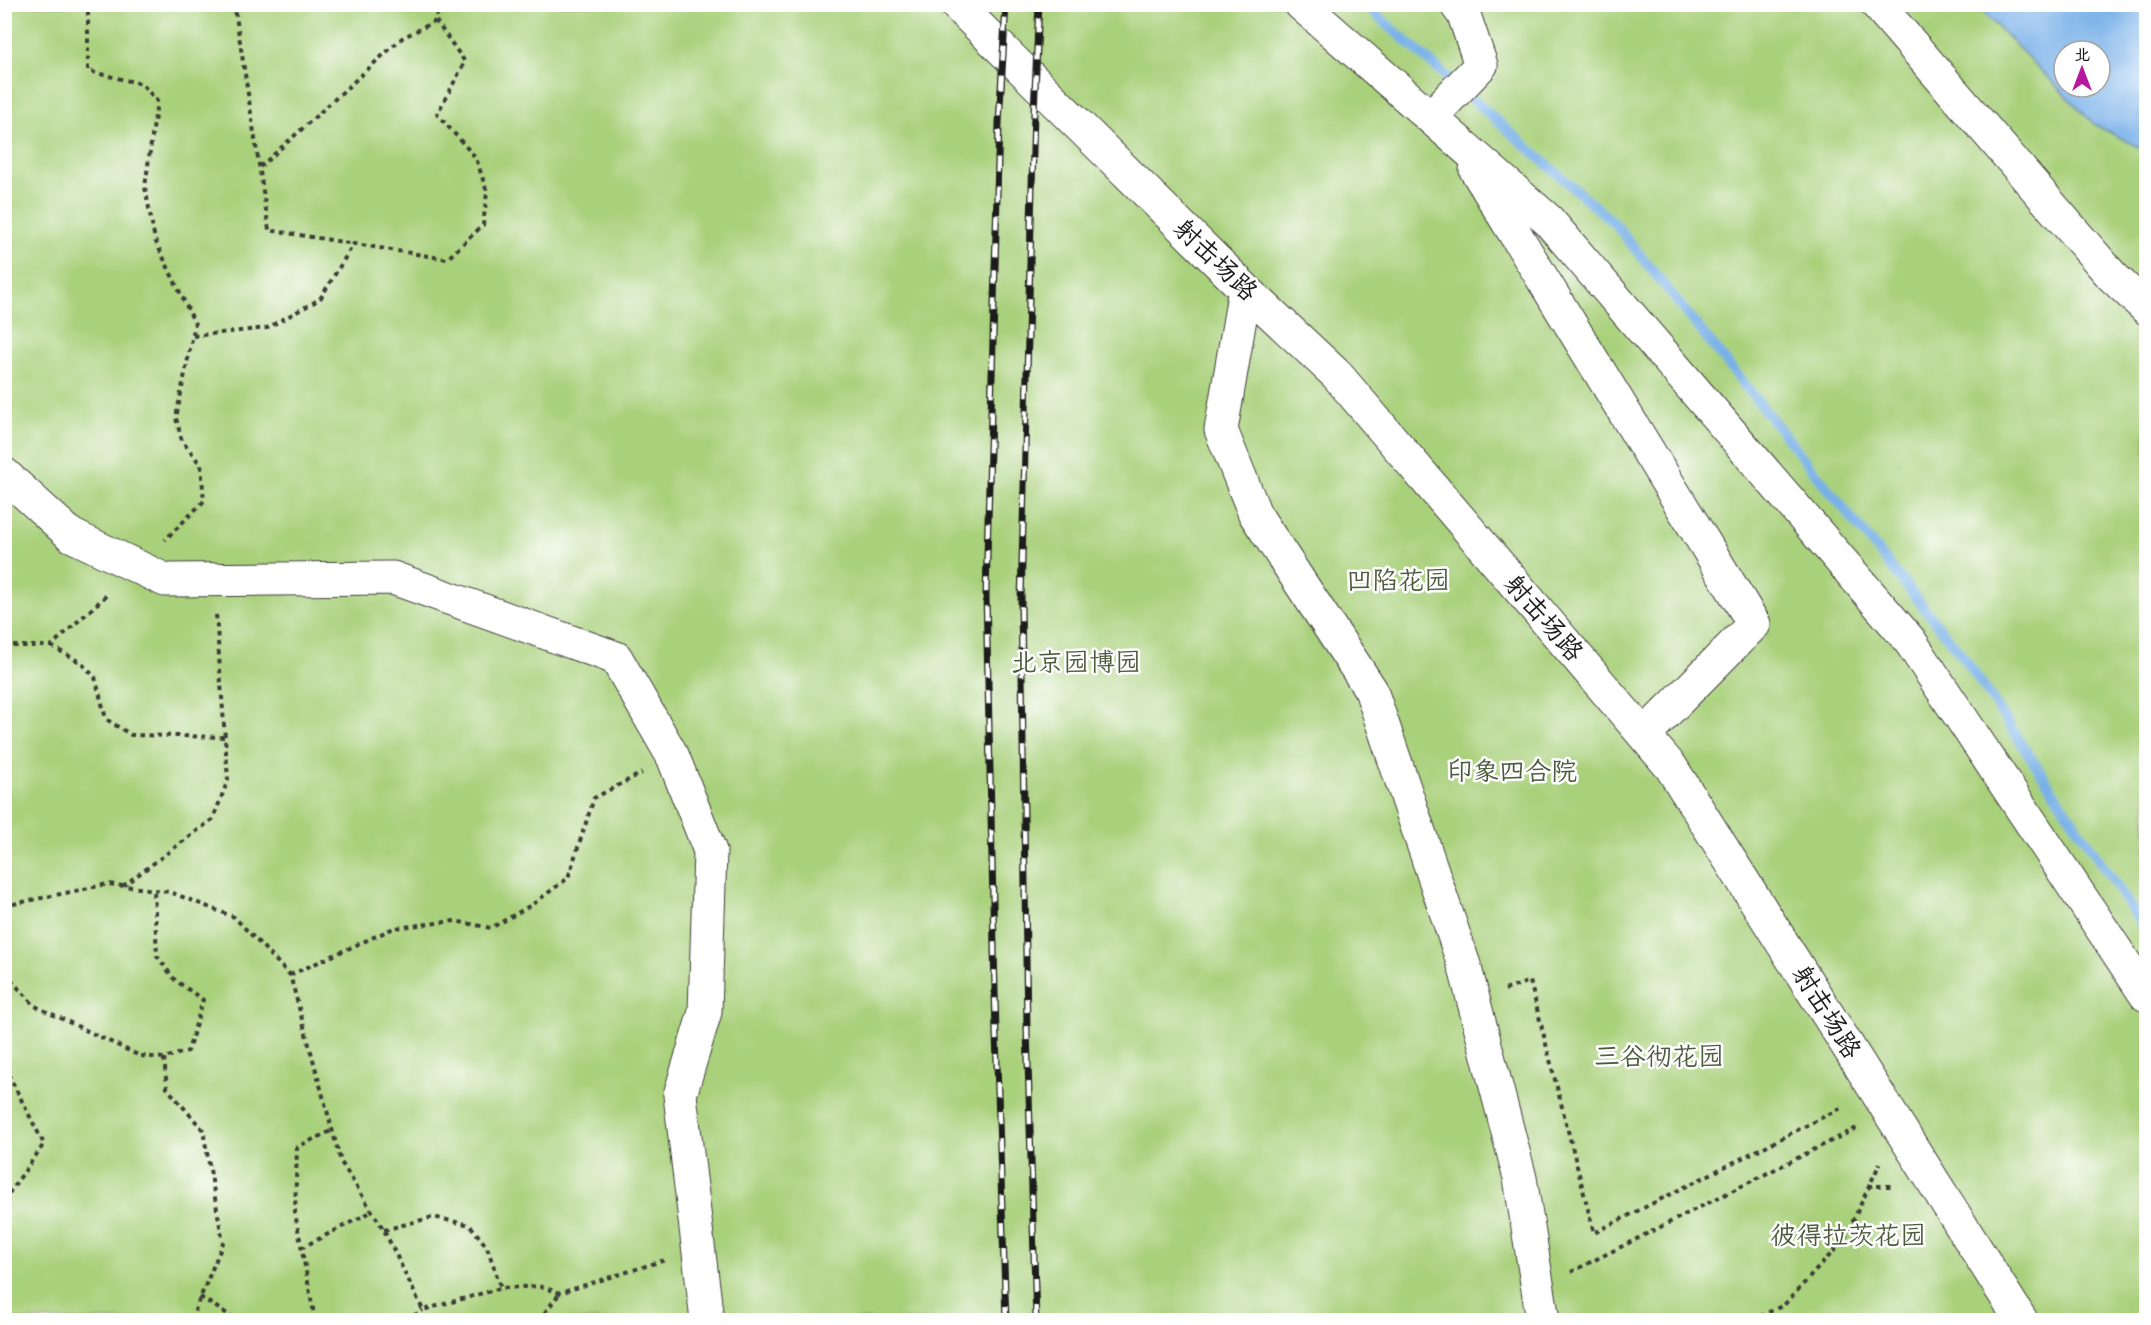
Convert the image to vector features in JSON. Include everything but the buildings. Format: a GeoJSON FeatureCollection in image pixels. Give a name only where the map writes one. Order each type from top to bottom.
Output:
{"type":"FeatureCollection","features":[{"type":"Feature","properties":{"kind":"street","name":"射击场路"},"geometry":{"type":"LineString","coordinates":[[956,4],[1245,289],[1337,375],[1671,767],[2021,1320]]}},
{"type":"Feature","properties":{"kind":"street"},"geometry":{"type":"LineString","coordinates":[[1301,4],[1548,220],[1911,641],[2144,986]]}},
{"type":"Feature","properties":{"kind":"street"},"geometry":{"type":"LineString","coordinates":[[1431,117],[1481,65],[1464,15],[1456,4]]}},
{"type":"Feature","properties":{"kind":"street"},"geometry":{"type":"LineString","coordinates":[[1877,4],[2112,276],[2146,308]]}},
{"type":"Feature","properties":{"kind":"street"},"geometry":{"type":"LineString","coordinates":[[1458,140],[1754,624],[1644,735]]}},
{"type":"Feature","properties":{"kind":"street"},"geometry":{"type":"LineString","coordinates":[[1245,289],[1221,430],[1254,514],[1371,690],[1474,1001],[1520,1178],[1541,1305]]}},
{"type":"Feature","properties":{"kind":"street"},"geometry":{"type":"LineString","coordinates":[[4,474],[71,535],[165,580],[393,578],[616,658],[673,757],[710,851],[705,1012],[680,1095],[707,1320]]}},
{"type":"Feature","properties":{"kind":"path"},"geometry":{"type":"LineString","coordinates":[[51,646],[137,567],[204,501],[201,465],[182,441],[176,418],[195,324],[155,240],[145,187],[158,101],[142,84],[88,71],[88,12],[93,4]]}},
{"type":"Feature","properties":{"kind":"path"},"geometry":{"type":"LineString","coordinates":[[230,4],[236,16],[269,230],[447,259],[483,225],[487,192],[476,158],[437,114],[465,62],[436,21],[438,4]]}},
{"type":"Feature","properties":{"kind":"path"},"geometry":{"type":"LineString","coordinates":[[260,167],[402,38],[436,21]]}},
{"type":"Feature","properties":{"kind":"path"},"geometry":{"type":"LineString","coordinates":[[193,336],[267,328],[320,299],[354,243]]}},
{"type":"Feature","properties":{"kind":"path"},"geometry":{"type":"LineString","coordinates":[[123,886],[213,819],[228,780],[213,580]]}},
{"type":"Feature","properties":{"kind":"path"},"geometry":{"type":"LineString","coordinates":[[4,646],[51,646],[80,662],[95,677],[106,720],[131,735],[225,737]]}},
{"type":"Feature","properties":{"kind":"path"},"geometry":{"type":"LineString","coordinates":[[290,975],[394,928],[455,921],[491,928],[508,919],[568,878],[594,798],[673,757]]}},
{"type":"Feature","properties":{"kind":"path"},"geometry":{"type":"LineString","coordinates":[[4,906],[108,884],[170,892],[234,917],[290,975],[341,1162],[384,1230],[423,1310]]}},
{"type":"Feature","properties":{"kind":"path"},"geometry":{"type":"LineString","coordinates":[[4,984],[10,979],[35,1006],[140,1056],[164,1058],[188,1052],[203,1000],[175,980],[158,956],[154,890]]}},
{"type":"Feature","properties":{"kind":"path"},"geometry":{"type":"LineString","coordinates":[[1474,1001],[1530,981],[1594,1233],[1850,1104]]}},
{"type":"Feature","properties":{"kind":"path"},"geometry":{"type":"LineString","coordinates":[[164,1058],[167,1088],[203,1130],[223,1242],[191,1320]]}},
{"type":"Feature","properties":{"kind":"path"},"geometry":{"type":"LineString","coordinates":[[4,1066],[44,1144],[4,1200]]}},
{"type":"Feature","properties":{"kind":"path"},"geometry":{"type":"LineString","coordinates":[[1541,1305],[1894,1118]]}},
{"type":"Feature","properties":{"kind":"path"},"geometry":{"type":"LineString","coordinates":[[1752,1320],[1784,1305],[1844,1240],[1894,1118]]}},
{"type":"Feature","properties":{"kind":"path"},"geometry":{"type":"LineString","coordinates":[[315,1320],[295,1213],[297,1147],[333,1130]]}},
{"type":"Feature","properties":{"kind":"path"},"geometry":{"type":"LineString","coordinates":[[301,1248],[373,1211]]}},
{"type":"Feature","properties":{"kind":"path"},"geometry":{"type":"LineString","coordinates":[[384,1230],[434,1218],[470,1225],[487,1247],[501,1288]]}},
{"type":"Feature","properties":{"kind":"path"},"geometry":{"type":"LineString","coordinates":[[539,1320],[560,1293],[699,1249]]}},
{"type":"Feature","properties":{"kind":"path"},"geometry":{"type":"LineString","coordinates":[[406,1320],[423,1310],[501,1288],[539,1286],[560,1293]]}},
{"type":"Feature","properties":{"kind":"path"},"geometry":{"type":"LineString","coordinates":[[200,1298],[237,1320]]}},
{"type":"Feature","properties":{"kind":"green space","name":"北京园博园"},"geometry":{"type":"Polygon","coordinates":[[[5,5],[2146,5],[2146,1320],[5,1320],[5,5]]]}},
{"type":"Feature","properties":{"kind":"water"},"geometry":{"type":"Polygon","coordinates":[[[1976,5],[2146,5],[2146,151],[2095,125],[2069,99],[2112,99],[2112,39],[2052,39],[2052,82],[1976,5]]]}},
{"type":"Feature","properties":{"kind":"waterway"},"geometry":{"type":"LineString","coordinates":[[1364,4],[1615,224],[1965,659],[2146,930]]}},
{"type":"Feature","properties":{"kind":"railway"},"geometry":{"type":"LineString","coordinates":[[1006,4],[999,123],[986,594],[996,1035],[1006,1320]]}},
{"type":"Feature","properties":{"kind":"railway"},"geometry":{"type":"LineString","coordinates":[[1036,1320],[1027,1030],[1021,600],[1039,4]]}},
{"type":"Feature","properties":{"kind":"park label","name":"凹陷花园"},"geometry":{"type":"Point","coordinates":[1398,580]}},
{"type":"Feature","properties":{"kind":"park label","name":"印象四合院"},"geometry":{"type":"Point","coordinates":[1512,771]}},
{"type":"Feature","properties":{"kind":"park label","name":"三谷彻花园"},"geometry":{"type":"Point","coordinates":[1659,1056]}},
{"type":"Feature","properties":{"kind":"park label","name":"彼得拉茨花园"},"geometry":{"type":"Point","coordinates":[1848,1235]}}]}
